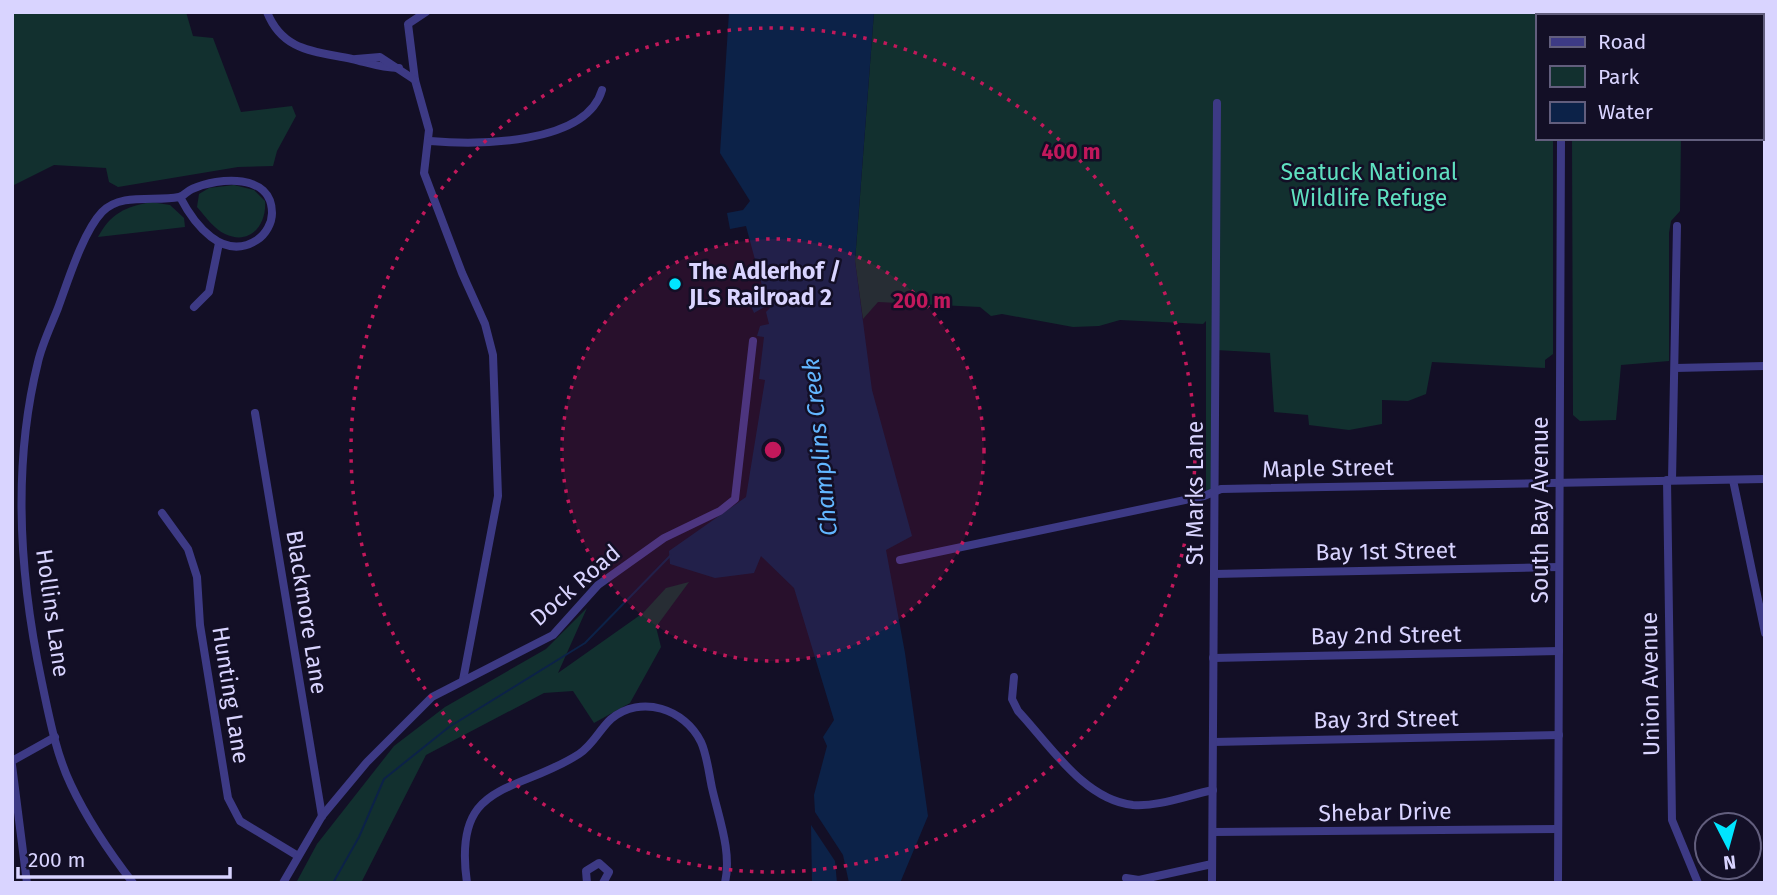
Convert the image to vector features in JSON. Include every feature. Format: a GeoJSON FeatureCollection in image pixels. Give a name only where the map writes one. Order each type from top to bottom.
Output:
{"type":"FeatureCollection","features":[{"type":"Feature","properties":{"kind":"street"},"geometry":{"type":"LineString","coordinates":[[267,12],[279,32],[295,47],[354,59],[380,57],[415,80]]}},
{"type":"Feature","properties":{"kind":"street"},"geometry":{"type":"LineString","coordinates":[[426,12],[408,24],[415,80],[430,141],[425,173],[462,273],[485,324],[494,368],[498,496],[463,680]]}},
{"type":"Feature","properties":{"kind":"street"},"geometry":{"type":"LineString","coordinates":[[430,141],[500,142],[548,132],[592,110],[598,104],[602,90]]}},
{"type":"Feature","properties":{"kind":"street","name":"St Marks Lane"},"geometry":{"type":"LineString","coordinates":[[1212,883],[1217,103]]}},
{"type":"Feature","properties":{"kind":"street","name":"South Bay Avenue"},"geometry":{"type":"LineString","coordinates":[[1558,883],[1561,140]]}},
{"type":"Feature","properties":{"kind":"street","name":"Hollins Lane"},"geometry":{"type":"LineString","coordinates":[[133,883],[94,829],[70,782],[55,737],[37,658],[28,599],[23,534],[26,436],[38,361],[89,232],[103,211],[121,203],[148,198],[180,197],[192,188],[231,181],[253,182],[270,200],[272,216],[265,233],[256,241],[245,244],[219,243]]}},
{"type":"Feature","properties":{"kind":"street"},"geometry":{"type":"LineString","coordinates":[[180,197],[188,213],[219,243],[209,292],[194,307]]}},
{"type":"Feature","properties":{"kind":"street","name":"Union Avenue"},"geometry":{"type":"LineString","coordinates":[[1677,226],[1675,368],[1669,480],[1672,820],[1698,883]]}},
{"type":"Feature","properties":{"kind":"street","name":"Dock Road"},"geometry":{"type":"LineString","coordinates":[[282,883],[322,816],[367,762],[432,697],[553,635],[598,584],[664,538],[720,511],[735,499],[753,341]]}},
{"type":"Feature","properties":{"kind":"street"},"geometry":{"type":"LineString","coordinates":[[1675,368],[1765,366]]}},
{"type":"Feature","properties":{"kind":"street","name":"Blackmore Lane"},"geometry":{"type":"LineString","coordinates":[[254,414],[322,816]]}},
{"type":"Feature","properties":{"kind":"street","name":"Maple Street"},"geometry":{"type":"LineString","coordinates":[[900,560],[1221,489],[1765,479]]}},
{"type":"Feature","properties":{"kind":"street"},"geometry":{"type":"LineString","coordinates":[[1733,480],[1765,633]]}},
{"type":"Feature","properties":{"kind":"street"},"geometry":{"type":"LineString","coordinates":[[12,487],[23,483]]}},
{"type":"Feature","properties":{"kind":"street","name":"Hunting Lane"},"geometry":{"type":"LineString","coordinates":[[162,513],[188,550],[197,577],[200,625],[228,798],[240,821],[298,856]]}},
{"type":"Feature","properties":{"kind":"street","name":"Bay 1st Street"},"geometry":{"type":"LineString","coordinates":[[1214,574],[1559,567]]}},
{"type":"Feature","properties":{"kind":"street","name":"Bay 2nd Street"},"geometry":{"type":"LineString","coordinates":[[1213,658],[1559,651]]}},
{"type":"Feature","properties":{"kind":"street"},"geometry":{"type":"LineString","coordinates":[[1014,677],[1010,689],[1017,711],[1096,793],[1114,801],[1134,805],[1213,790]]}},
{"type":"Feature","properties":{"kind":"street"},"geometry":{"type":"LineString","coordinates":[[467,883],[465,844],[468,826],[484,801],[511,784],[581,753],[612,718],[642,706],[676,713],[691,725],[702,744],[727,852],[728,869],[724,883]]}},
{"type":"Feature","properties":{"kind":"street","name":"Bay 3rd Street"},"geometry":{"type":"LineString","coordinates":[[1213,742],[1559,734]]}},
{"type":"Feature","properties":{"kind":"street"},"geometry":{"type":"LineString","coordinates":[[27,883],[12,763],[55,737]]}},
{"type":"Feature","properties":{"kind":"street","name":"Shebar Drive"},"geometry":{"type":"LineString","coordinates":[[1213,832],[1558,829]]}},
{"type":"Feature","properties":{"kind":"street"},"geometry":{"type":"LineString","coordinates":[[587,883],[586,871],[598,863],[609,872],[603,883]]}},
{"type":"Feature","properties":{"kind":"street"},"geometry":{"type":"LineString","coordinates":[[1126,878],[1139,880],[1212,864]]}},
{"type":"Feature","properties":{"kind":"green space"},"geometry":{"type":"Polygon","coordinates":[[[12,12],[186,12],[193,36],[213,38],[241,112],[292,106],[296,116],[277,151],[273,166],[238,167],[118,187],[109,182],[106,168],[54,165],[12,186],[12,12]]]}},
{"type":"Feature","properties":{"kind":"green space","name":"Seatuck National Wildlife Refuge"},"geometry":{"type":"Polygon","coordinates":[[[874,12],[1554,12],[1536,14],[1536,140],[1553,140],[1553,354],[1545,360],[1545,368],[1432,362],[1426,394],[1408,401],[1382,400],[1382,424],[1349,430],[1309,425],[1308,415],[1274,412],[1270,353],[1216,350],[1214,489],[1206,495],[1206,321],[1203,324],[1120,320],[1099,326],[1073,327],[1002,314],[991,316],[980,307],[878,302],[863,319],[855,261],[874,12]]]}},
{"type":"Feature","properties":{"kind":"green space"},"geometry":{"type":"Polygon","coordinates":[[[1572,12],[1704,12],[1703,14],[1572,12]]]}},
{"type":"Feature","properties":{"kind":"green space"},"geometry":{"type":"Polygon","coordinates":[[[1572,140],[1681,140],[1680,211],[1671,221],[1669,233],[1669,361],[1621,365],[1616,420],[1580,421],[1573,415],[1572,140]]]}},
{"type":"Feature","properties":{"kind":"green space"},"geometry":{"type":"Polygon","coordinates":[[[234,185],[254,190],[265,201],[260,225],[250,235],[242,237],[221,232],[197,207],[199,194],[209,188],[234,185]]]}},
{"type":"Feature","properties":{"kind":"green space"},"geometry":{"type":"Polygon","coordinates":[[[151,202],[170,205],[184,218],[185,227],[98,237],[108,222],[120,212],[151,202]]]}},
{"type":"Feature","properties":{"kind":"green space"},"geometry":{"type":"Polygon","coordinates":[[[689,582],[656,627],[661,647],[630,703],[594,723],[573,691],[544,693],[426,755],[361,883],[296,883],[317,844],[394,746],[445,707],[546,649],[587,608],[558,673],[643,613],[666,588],[689,582]]]}},
{"type":"Feature","properties":{"kind":"water","name":"Champlins Creek"},"geometry":{"type":"Polygon","coordinates":[[[729,12],[874,12],[855,261],[872,390],[912,536],[886,550],[905,653],[928,816],[900,883],[849,883],[843,855],[815,812],[814,795],[827,746],[823,737],[834,720],[794,588],[761,556],[754,573],[715,578],[670,564],[669,551],[746,497],[765,380],[759,379],[764,337],[757,336],[760,326],[769,324],[766,312],[770,308],[768,305],[754,313],[751,306],[765,297],[746,226],[730,229],[727,213],[743,210],[750,201],[720,153],[729,12]]]}},
{"type":"Feature","properties":{"kind":"water"},"geometry":{"type":"Polygon","coordinates":[[[811,825],[835,861],[837,883],[812,883],[811,825]]]}},
{"type":"Feature","properties":{"kind":"waterway"},"geometry":{"type":"LineString","coordinates":[[333,883],[359,837],[384,779],[449,727],[585,643],[671,555]]}},
{"type":"Feature","properties":{"kind":"place","name":"The Adlerhof / JLS Railroad 2"},"geometry":{"type":"Point","coordinates":[675,284]}}]}
